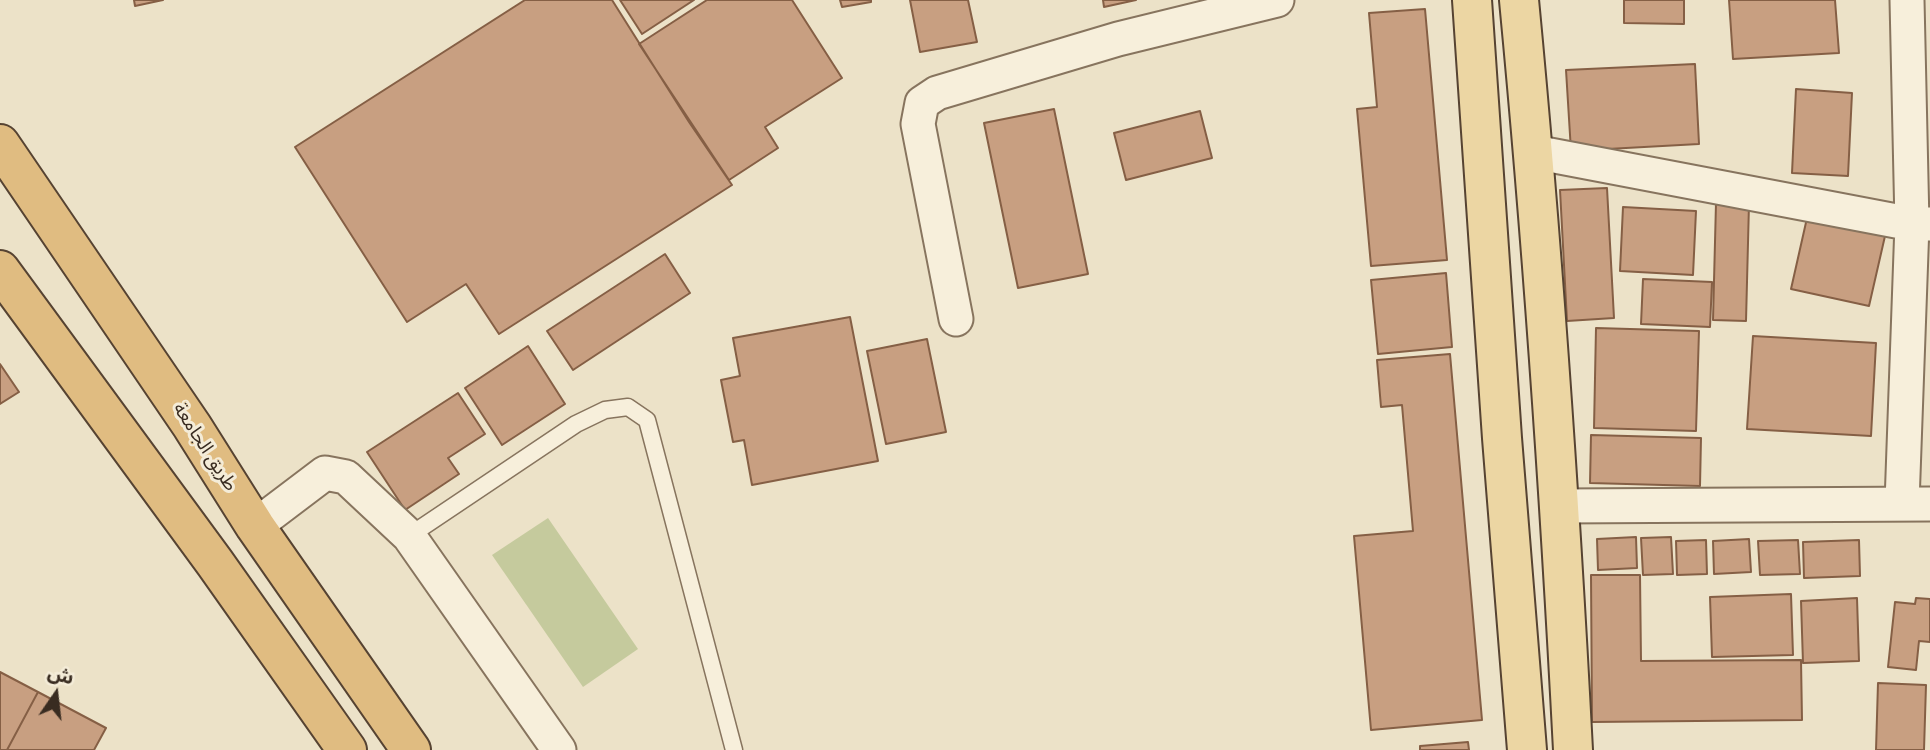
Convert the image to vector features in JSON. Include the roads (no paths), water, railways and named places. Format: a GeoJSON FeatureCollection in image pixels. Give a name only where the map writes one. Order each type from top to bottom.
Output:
{"type":"FeatureCollection","features":[{"type":"Feature","properties":{"kind":"highway","name":"طريق الجامعة"},"geometry":{"type":"LineString","coordinates":[[0,144],[192,426],[256,526],[411,750]]}},
{"type":"Feature","properties":{"kind":"highway"},"geometry":{"type":"LineString","coordinates":[[0,270],[215,563],[347,750]]}},
{"type":"Feature","properties":{"kind":"main road"},"geometry":{"type":"LineString","coordinates":[[1472,0],[1527,750]]}},
{"type":"Feature","properties":{"kind":"main road"},"geometry":{"type":"LineString","coordinates":[[1519,0],[1534,152],[1560,506],[1573,750]]}},
{"type":"Feature","properties":{"kind":"street"},"geometry":{"type":"LineString","coordinates":[[956,319],[918,124],[922,103],[937,93],[1118,39],[1277,0]]}},
{"type":"Feature","properties":{"kind":"street"},"geometry":{"type":"LineString","coordinates":[[1560,506],[1916,503],[1921,224],[1907,0]]}},
{"type":"Feature","properties":{"kind":"street"},"geometry":{"type":"LineString","coordinates":[[1534,152],[1921,224]]}},
{"type":"Feature","properties":{"kind":"street"},"geometry":{"type":"LineString","coordinates":[[256,526],[325,473],[345,477],[409,536],[559,750]]}},
{"type":"Feature","properties":{"kind":"lane"},"geometry":{"type":"LineString","coordinates":[[409,536],[576,424],[605,410],[628,407],[647,420],[734,750]]}}]}
